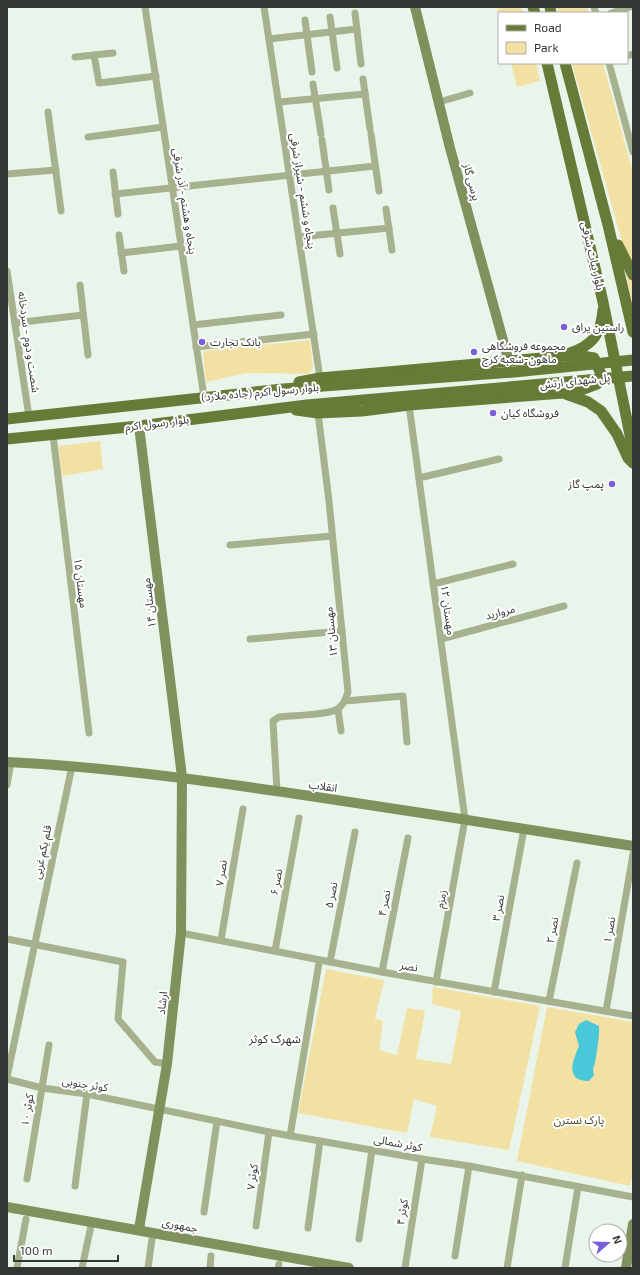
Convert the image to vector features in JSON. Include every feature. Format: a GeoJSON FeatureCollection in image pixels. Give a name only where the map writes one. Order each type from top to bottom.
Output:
{"type":"FeatureCollection","features":[{"type":"Feature","properties":{"kind":"main road","name":"بلوار بیات شرقی"},"geometry":{"type":"LineString","coordinates":[[548,64],[603,302],[633,450]]}},
{"type":"Feature","properties":{"kind":"main road","name":"بلوار بیات شرقی"},"geometry":{"type":"LineString","coordinates":[[565,64],[608,225],[633,332]]}},
{"type":"Feature","properties":{"kind":"main road"},"geometry":{"type":"LineString","coordinates":[[608,225],[633,275]]}},
{"type":"Feature","properties":{"kind":"main road"},"geometry":{"type":"LineString","coordinates":[[559,357],[582,349],[594,340],[602,321],[603,302]]}},
{"type":"Feature","properties":{"kind":"main road"},"geometry":{"type":"LineString","coordinates":[[283,389],[296,383],[320,378],[576,355],[594,358],[601,374],[597,384],[589,388],[563,393],[409,405],[362,411],[318,413],[286,408]]}},
{"type":"Feature","properties":{"kind":"main road","name":"پل شهدای ارتش"},"geometry":{"type":"LineString","coordinates":[[514,372],[633,360]]}},
{"type":"Feature","properties":{"kind":"main road","name":"بلوار رسول اکرم (جاده ملارد)"},"geometry":{"type":"LineString","coordinates":[[7,419],[283,389],[514,372]]}},
{"type":"Feature","properties":{"kind":"main road","name":"پل شهدای ارتش"},"geometry":{"type":"LineString","coordinates":[[516,387],[633,376]]}},
{"type":"Feature","properties":{"kind":"main road","name":"بلوار رسول اکرم (جاده ملارد)"},"geometry":{"type":"LineString","coordinates":[[307,405],[516,387]]}},
{"type":"Feature","properties":{"kind":"main road"},"geometry":{"type":"LineString","coordinates":[[563,393],[588,402],[601,411],[617,434],[628,458],[633,463]]}},
{"type":"Feature","properties":{"kind":"main road","name":"بلوار رسول اکرم"},"geometry":{"type":"LineString","coordinates":[[7,439],[139,426],[307,405]]}},
{"type":"Feature","properties":{"kind":"street","name":"پنجاه و هشتم - آذر شرقی"},"geometry":{"type":"LineString","coordinates":[[145,7],[204,397]]}},
{"type":"Feature","properties":{"kind":"street","name":"پنجاه و ششم - شیراز شرقی"},"geometry":{"type":"LineString","coordinates":[[264,7],[320,378]]}},
{"type":"Feature","properties":{"kind":"street","name":"پرسی گاز"},"geometry":{"type":"LineString","coordinates":[[415,7],[509,362]]}},
{"type":"Feature","properties":{"kind":"street"},"geometry":{"type":"LineString","coordinates":[[614,12],[631,7]]}},
{"type":"Feature","properties":{"kind":"street"},"geometry":{"type":"LineString","coordinates":[[355,13],[361,64]]}},
{"type":"Feature","properties":{"kind":"street"},"geometry":{"type":"LineString","coordinates":[[330,17],[337,68]]}},
{"type":"Feature","properties":{"kind":"street"},"geometry":{"type":"LineString","coordinates":[[305,20],[312,72]]}},
{"type":"Feature","properties":{"kind":"street"},"geometry":{"type":"LineString","coordinates":[[269,39],[357,29]]}},
{"type":"Feature","properties":{"kind":"street"},"geometry":{"type":"LineString","coordinates":[[75,57],[113,53]]}},
{"type":"Feature","properties":{"kind":"street"},"geometry":{"type":"LineString","coordinates":[[94,55],[99,82],[156,76]]}},
{"type":"Feature","properties":{"kind":"street"},"geometry":{"type":"LineString","coordinates":[[609,64],[631,137],[633,152]]}},
{"type":"Feature","properties":{"kind":"street"},"geometry":{"type":"LineString","coordinates":[[363,79],[379,191]]}},
{"type":"Feature","properties":{"kind":"street"},"geometry":{"type":"LineString","coordinates":[[313,84],[329,190]]}},
{"type":"Feature","properties":{"kind":"street"},"geometry":{"type":"LineString","coordinates":[[439,102],[470,93]]}},
{"type":"Feature","properties":{"kind":"street"},"geometry":{"type":"LineString","coordinates":[[279,102],[364,94]]}},
{"type":"Feature","properties":{"kind":"street"},"geometry":{"type":"LineString","coordinates":[[48,112],[61,211]]}},
{"type":"Feature","properties":{"kind":"street"},"geometry":{"type":"LineString","coordinates":[[88,136],[163,127]]}},
{"type":"Feature","properties":{"kind":"street"},"geometry":{"type":"LineString","coordinates":[[116,194],[375,166]]}},
{"type":"Feature","properties":{"kind":"street"},"geometry":{"type":"LineString","coordinates":[[7,174],[56,170]]}},
{"type":"Feature","properties":{"kind":"street"},"geometry":{"type":"LineString","coordinates":[[113,172],[118,214]]}},
{"type":"Feature","properties":{"kind":"street"},"geometry":{"type":"LineString","coordinates":[[333,208],[340,254]]}},
{"type":"Feature","properties":{"kind":"street"},"geometry":{"type":"LineString","coordinates":[[386,209],[392,250]]}},
{"type":"Feature","properties":{"kind":"street"},"geometry":{"type":"LineString","coordinates":[[299,237],[389,228]]}},
{"type":"Feature","properties":{"kind":"street"},"geometry":{"type":"LineString","coordinates":[[119,235],[124,271]]}},
{"type":"Feature","properties":{"kind":"street"},"geometry":{"type":"LineString","coordinates":[[121,253],[181,246]]}},
{"type":"Feature","properties":{"kind":"street","name":"شصت و دوم - سردخانه"},"geometry":{"type":"LineString","coordinates":[[7,271],[29,417]]}},
{"type":"Feature","properties":{"kind":"street"},"geometry":{"type":"LineString","coordinates":[[80,286],[88,355]]}},
{"type":"Feature","properties":{"kind":"street"},"geometry":{"type":"LineString","coordinates":[[15,323],[83,315]]}},
{"type":"Feature","properties":{"kind":"street"},"geometry":{"type":"LineString","coordinates":[[193,325],[281,315]]}},
{"type":"Feature","properties":{"kind":"street"},"geometry":{"type":"LineString","coordinates":[[196,347],[314,334]]}},
{"type":"Feature","properties":{"kind":"street","name":"مهستان ۱۲"},"geometry":{"type":"LineString","coordinates":[[409,405],[465,819]]}},
{"type":"Feature","properties":{"kind":"street","name":"مهستان ۱۳"},"geometry":{"type":"LineString","coordinates":[[318,413],[348,692],[345,701]]}},
{"type":"Feature","properties":{"kind":"street","name":"مهستان ۱۴"},"geometry":{"type":"LineString","coordinates":[[139,426],[182,777]]}},
{"type":"Feature","properties":{"kind":"street","name":"مهستان ۱۵"},"geometry":{"type":"LineString","coordinates":[[53,435],[89,733]]}},
{"type":"Feature","properties":{"kind":"street"},"geometry":{"type":"LineString","coordinates":[[419,478],[499,459]]}},
{"type":"Feature","properties":{"kind":"street"},"geometry":{"type":"LineString","coordinates":[[230,545],[332,536]]}},
{"type":"Feature","properties":{"kind":"street"},"geometry":{"type":"LineString","coordinates":[[433,584],[513,564]]}},
{"type":"Feature","properties":{"kind":"street","name":"مروارید"},"geometry":{"type":"LineString","coordinates":[[441,639],[564,606]]}},
{"type":"Feature","properties":{"kind":"street"},"geometry":{"type":"LineString","coordinates":[[250,640],[342,631]]}},
{"type":"Feature","properties":{"kind":"street"},"geometry":{"type":"LineString","coordinates":[[277,791],[273,721],[279,717],[326,712],[338,709],[345,701],[402,696],[407,742]]}},
{"type":"Feature","properties":{"kind":"street"},"geometry":{"type":"LineString","coordinates":[[338,709],[340,731]]}},
{"type":"Feature","properties":{"kind":"street"},"geometry":{"type":"LineString","coordinates":[[7,785],[9,762]]}},
{"type":"Feature","properties":{"kind":"street","name":"انقلاب"},"geometry":{"type":"LineString","coordinates":[[9,762],[72,766],[182,777],[465,819],[633,846]]}},
{"type":"Feature","properties":{"kind":"street","name":"قلم یکم غربی"},"geometry":{"type":"LineString","coordinates":[[7,1078],[72,766]]}},
{"type":"Feature","properties":{"kind":"street","name":"ارشاد"},"geometry":{"type":"LineString","coordinates":[[139,1229],[167,1064],[181,933],[182,777]]}},
{"type":"Feature","properties":{"kind":"street","name":"نصر ۷"},"geometry":{"type":"LineString","coordinates":[[221,940],[243,809]]}},
{"type":"Feature","properties":{"kind":"street","name":"نصر ۶"},"geometry":{"type":"LineString","coordinates":[[275,951],[299,818]]}},
{"type":"Feature","properties":{"kind":"street","name":"زمزم"},"geometry":{"type":"LineString","coordinates":[[436,982],[465,819]]}},
{"type":"Feature","properties":{"kind":"street","name":"نصر ۳"},"geometry":{"type":"LineString","coordinates":[[494,992],[524,829]]}},
{"type":"Feature","properties":{"kind":"street","name":"نصر ۵"},"geometry":{"type":"LineString","coordinates":[[330,962],[355,832]]}},
{"type":"Feature","properties":{"kind":"street","name":"نصر ۴"},"geometry":{"type":"LineString","coordinates":[[382,972],[408,838]]}},
{"type":"Feature","properties":{"kind":"street","name":"نصر ۱"},"geometry":{"type":"LineString","coordinates":[[606,1011],[633,854]]}},
{"type":"Feature","properties":{"kind":"street","name":"نصر ۲"},"geometry":{"type":"LineString","coordinates":[[549,1001],[577,863]]}},
{"type":"Feature","properties":{"kind":"street","name":"نصر"},"geometry":{"type":"LineString","coordinates":[[181,933],[436,982],[633,1016]]}},
{"type":"Feature","properties":{"kind":"street"},"geometry":{"type":"LineString","coordinates":[[7,939],[123,962],[118,1019],[155,1062],[167,1064]]}},
{"type":"Feature","properties":{"kind":"street"},"geometry":{"type":"LineString","coordinates":[[290,1136],[319,963]]}},
{"type":"Feature","properties":{"kind":"street","name":"کوثر ۱۰"},"geometry":{"type":"LineString","coordinates":[[27,1179],[49,1045]]}},
{"type":"Feature","properties":{"kind":"street","name":"کوثر جنوبی"},"geometry":{"type":"LineString","coordinates":[[7,1078],[42,1088],[87,1094],[159,1109]]}},
{"type":"Feature","properties":{"kind":"street"},"geometry":{"type":"LineString","coordinates":[[75,1186],[87,1094]]}},
{"type":"Feature","properties":{"kind":"street","name":"کوثر شمالی"},"geometry":{"type":"LineString","coordinates":[[159,1109],[290,1136],[522,1175],[633,1198]]}},
{"type":"Feature","properties":{"kind":"street"},"geometry":{"type":"LineString","coordinates":[[204,1212],[217,1121]]}},
{"type":"Feature","properties":{"kind":"street","name":"کوثر ۷"},"geometry":{"type":"LineString","coordinates":[[256,1226],[269,1132]]}},
{"type":"Feature","properties":{"kind":"street"},"geometry":{"type":"LineString","coordinates":[[308,1228],[320,1141]]}},
{"type":"Feature","properties":{"kind":"street"},"geometry":{"type":"LineString","coordinates":[[359,1239],[372,1150]]}},
{"type":"Feature","properties":{"kind":"street","name":"کوثر ۴"},"geometry":{"type":"LineString","coordinates":[[405,1268],[422,1159]]}},
{"type":"Feature","properties":{"kind":"street"},"geometry":{"type":"LineString","coordinates":[[455,1256],[469,1166]]}},
{"type":"Feature","properties":{"kind":"street"},"geometry":{"type":"LineString","coordinates":[[507,1268],[522,1175]]}},
{"type":"Feature","properties":{"kind":"street"},"geometry":{"type":"LineString","coordinates":[[565,1268],[578,1187]]}},
{"type":"Feature","properties":{"kind":"street","name":"جمهوری"},"geometry":{"type":"LineString","coordinates":[[7,1207],[139,1229],[346,1268]]}},
{"type":"Feature","properties":{"kind":"street"},"geometry":{"type":"LineString","coordinates":[[17,1268],[26,1219]]}},
{"type":"Feature","properties":{"kind":"street"},"geometry":{"type":"LineString","coordinates":[[82,1268],[92,1221]]}},
{"type":"Feature","properties":{"kind":"street"},"geometry":{"type":"LineString","coordinates":[[626,1268],[633,1224]]}},
{"type":"Feature","properties":{"kind":"street"},"geometry":{"type":"LineString","coordinates":[[148,1268],[152,1239]]}},
{"type":"Feature","properties":{"kind":"street"},"geometry":{"type":"LineString","coordinates":[[210,1268],[211,1256]]}},
{"type":"Feature","properties":{"kind":"green space"},"geometry":{"type":"Polygon","coordinates":[[[497,7],[521,7],[523,12],[498,12],[497,7]]]}},
{"type":"Feature","properties":{"kind":"green space"},"geometry":{"type":"Polygon","coordinates":[[[557,7],[587,7],[589,12],[559,12],[557,7]]]}},
{"type":"Feature","properties":{"kind":"green space"},"geometry":{"type":"Polygon","coordinates":[[[511,64],[536,64],[540,81],[517,87],[511,64]]]}},
{"type":"Feature","properties":{"kind":"green space"},"geometry":{"type":"Polygon","coordinates":[[[572,64],[603,64],[633,173],[633,266],[622,242],[572,64]]]}},
{"type":"Feature","properties":{"kind":"green space"},"geometry":{"type":"Polygon","coordinates":[[[626,272],[633,283],[633,307],[626,272]]]}},
{"type":"Feature","properties":{"kind":"green space"},"geometry":{"type":"Polygon","coordinates":[[[310,340],[313,368],[309,374],[247,373],[206,382],[203,351],[310,340]]]}},
{"type":"Feature","properties":{"kind":"green space"},"geometry":{"type":"Polygon","coordinates":[[[100,441],[103,469],[62,476],[58,446],[100,441]]]}},
{"type":"Feature","properties":{"kind":"green space"},"geometry":{"type":"Polygon","coordinates":[[[326,969],[384,980],[375,1019],[383,1021],[379,1050],[397,1055],[407,1008],[425,1011],[416,1059],[451,1064],[461,1011],[432,1004],[433,987],[540,1006],[509,1150],[430,1137],[437,1106],[414,1099],[407,1133],[298,1113],[326,969]]]}},
{"type":"Feature","properties":{"kind":"green space","name":"پارک نسترن"},"geometry":{"type":"Polygon","coordinates":[[[547,1007],[633,1022],[633,1172],[630,1186],[517,1161],[547,1007]]]}},
{"type":"Feature","properties":{"kind":"water"},"geometry":{"type":"Polygon","coordinates":[[[586,1020],[599,1026],[593,1069],[594,1075],[589,1081],[576,1078],[572,1069],[579,1046],[575,1032],[579,1024],[586,1020]]]}},
{"type":"Feature","properties":{"kind":"place","name":"راستین یراق"},"geometry":{"type":"Point","coordinates":[564,327]}},
{"type":"Feature","properties":{"kind":"place","name":"بانک تجارت"},"geometry":{"type":"Point","coordinates":[202,342]}},
{"type":"Feature","properties":{"kind":"place","name":"مجموعه فروشگاهی ماهون-شعبه کرج"},"geometry":{"type":"Point","coordinates":[474,352]}},
{"type":"Feature","properties":{"kind":"place","name":"فروشگاه کیان"},"geometry":{"type":"Point","coordinates":[493,413]}},
{"type":"Feature","properties":{"kind":"place","name":"پمپ گاز"},"geometry":{"type":"Point","coordinates":[612,484]}},
{"type":"Feature","properties":{"kind":"district","name":"شهرک کوثر"},"geometry":{"type":"Point","coordinates":[275,1039]}}]}
